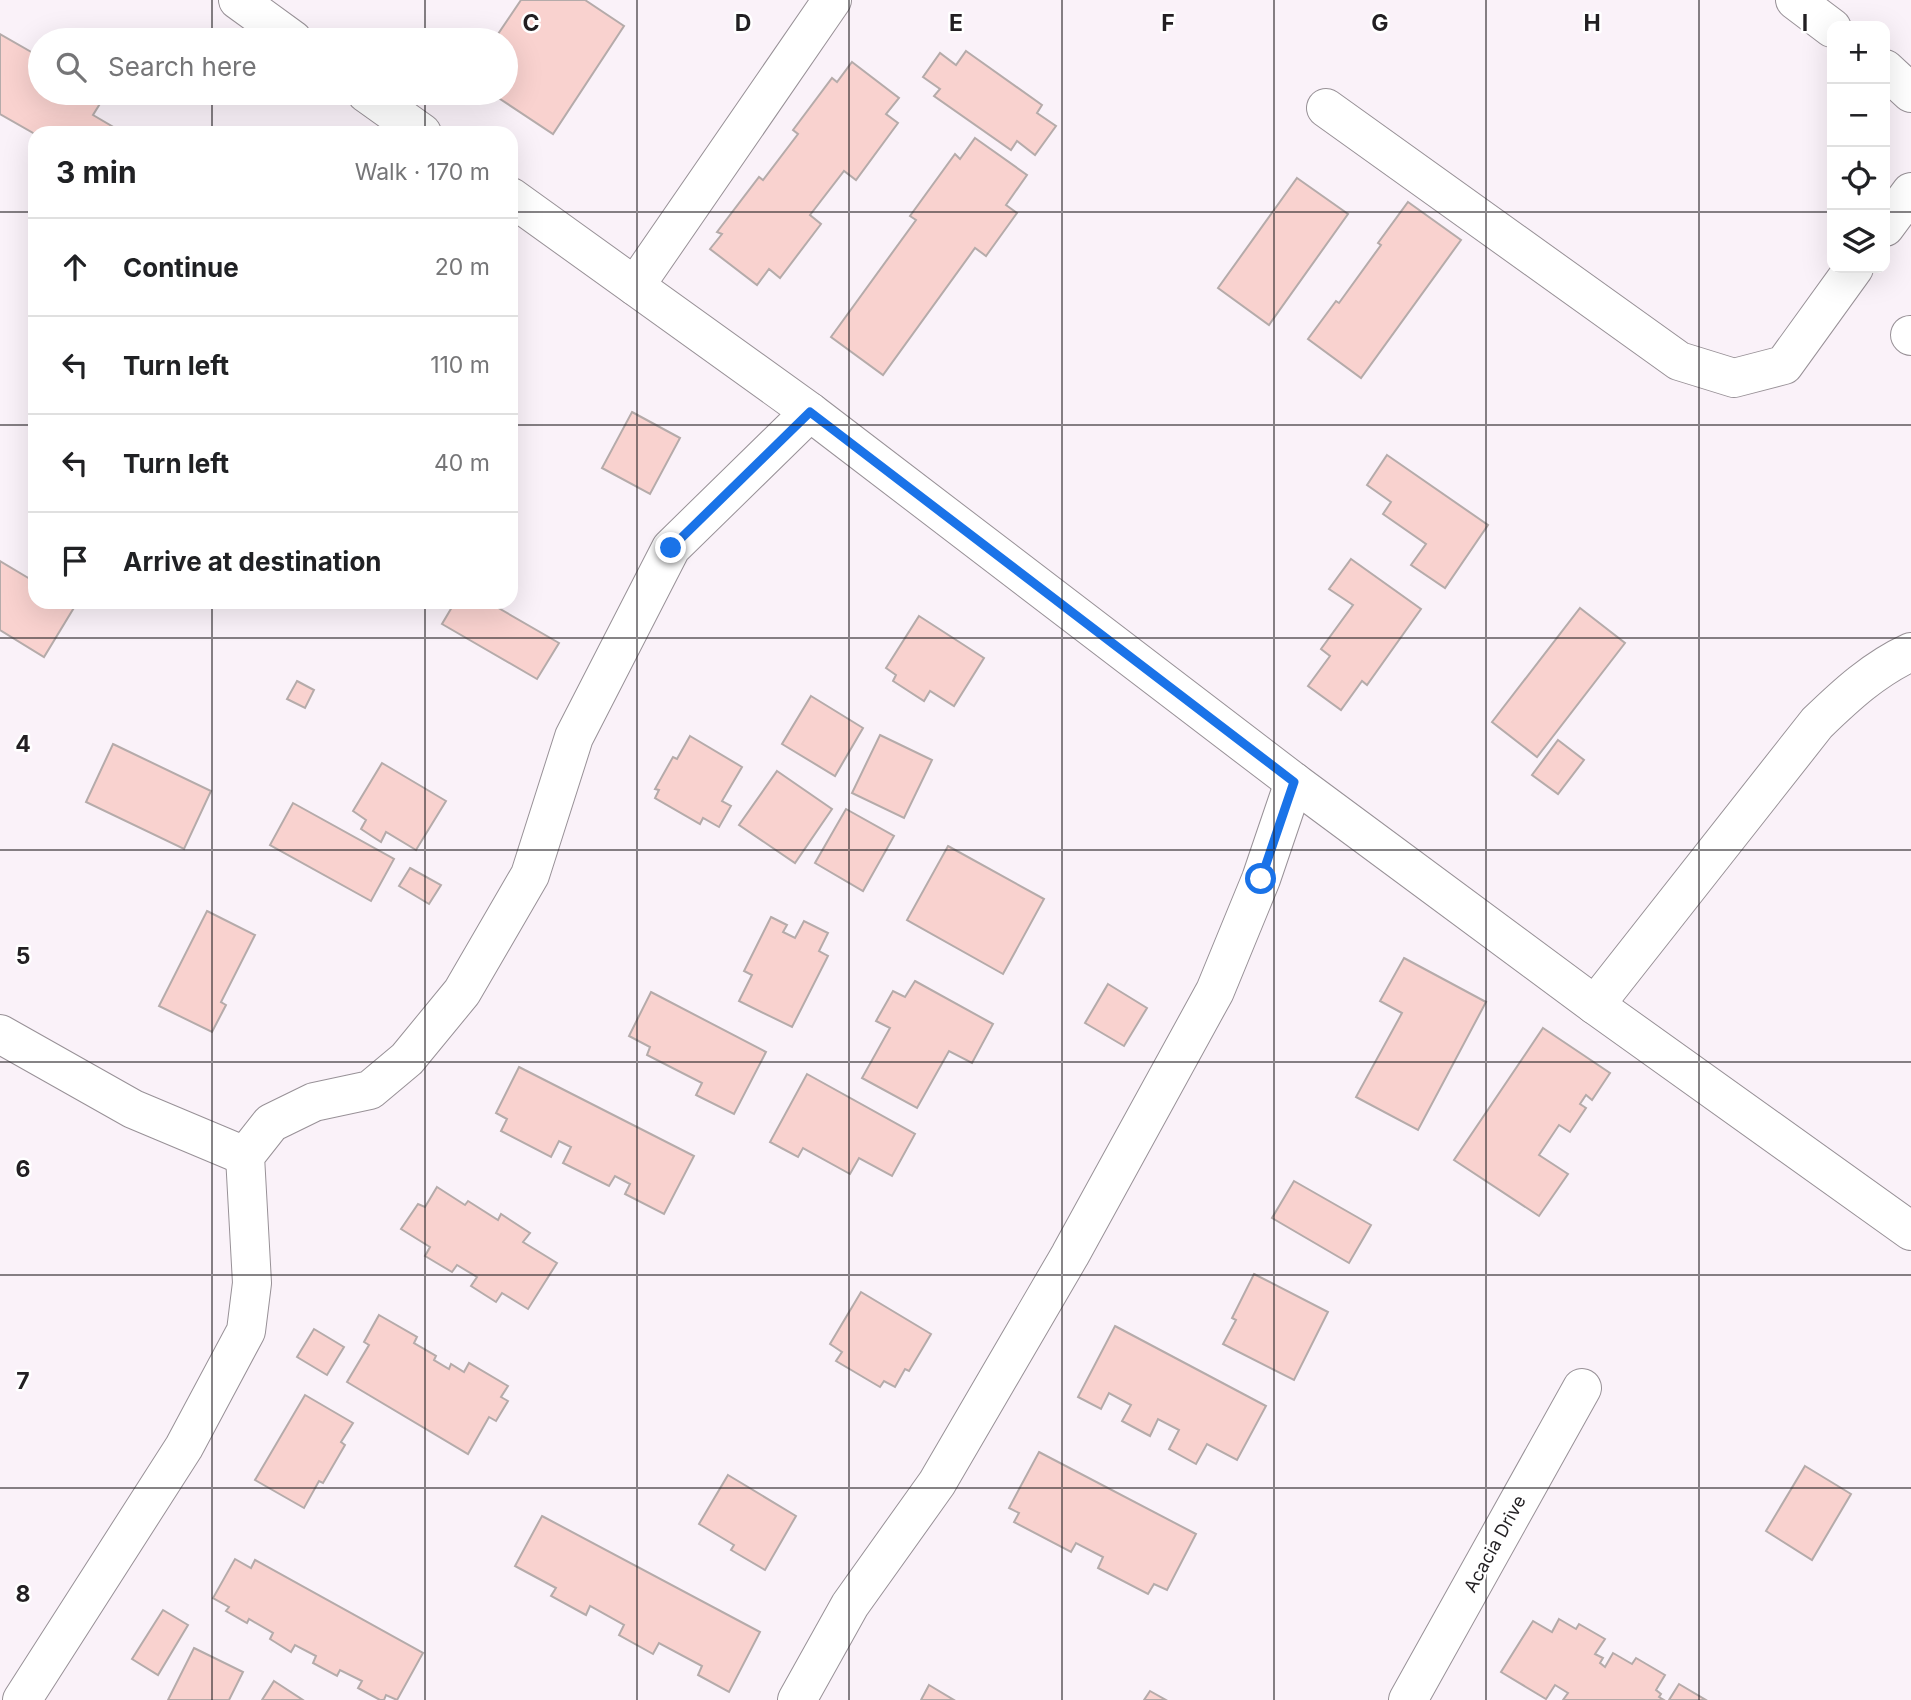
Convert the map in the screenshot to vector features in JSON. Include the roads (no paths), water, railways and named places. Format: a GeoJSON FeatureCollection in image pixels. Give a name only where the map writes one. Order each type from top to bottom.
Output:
{"type":"FeatureCollection","features":[{"type":"Feature","properties":{"kind":"street"},"geometry":{"type":"LineString","coordinates":[[238,0],[276,28]]}},
{"type":"Feature","properties":{"kind":"street"},"geometry":{"type":"LineString","coordinates":[[635,286],[832,0]]}},
{"type":"Feature","properties":{"kind":"street"},"geometry":{"type":"LineString","coordinates":[[1795,0],[1827,24]]}},
{"type":"Feature","properties":{"kind":"street"},"geometry":{"type":"LineString","coordinates":[[383,105],[412,126]]}},
{"type":"Feature","properties":{"kind":"street"},"geometry":{"type":"LineString","coordinates":[[1326,108],[1679,360],[1734,379],[1784,365],[1850,273]]}},
{"type":"Feature","properties":{"kind":"street"},"geometry":{"type":"LineString","coordinates":[[1890,220],[1911,192]]}},
{"type":"Feature","properties":{"kind":"street"},"geometry":{"type":"LineString","coordinates":[[518,202],[810,412],[1294,782],[1595,1005],[1911,1231]]}},
{"type":"Feature","properties":{"kind":"street"},"geometry":{"type":"LineString","coordinates":[[22,1700],[184,1447],[246,1331],[252,1283],[245,1156],[271,1123],[314,1102],[370,1090],[407,1059],[462,992],[530,875],[574,737],[671,548],[810,412]]}},
{"type":"Feature","properties":{"kind":"street"},"geometry":{"type":"LineString","coordinates":[[1595,1005],[1817,723],[1849,692],[1891,661],[1911,652]]}},
{"type":"Feature","properties":{"kind":"street"},"geometry":{"type":"LineString","coordinates":[[797,1700],[850,1605],[937,1483],[1070,1255],[1215,991],[1261,879],[1294,782]]}},
{"type":"Feature","properties":{"kind":"street"},"geometry":{"type":"LineString","coordinates":[[0,1034],[133,1109],[245,1156]]}},
{"type":"Feature","properties":{"kind":"street","name":"Acacia Drive"},"geometry":{"type":"LineString","coordinates":[[1408,1700],[1582,1388]]}}]}
